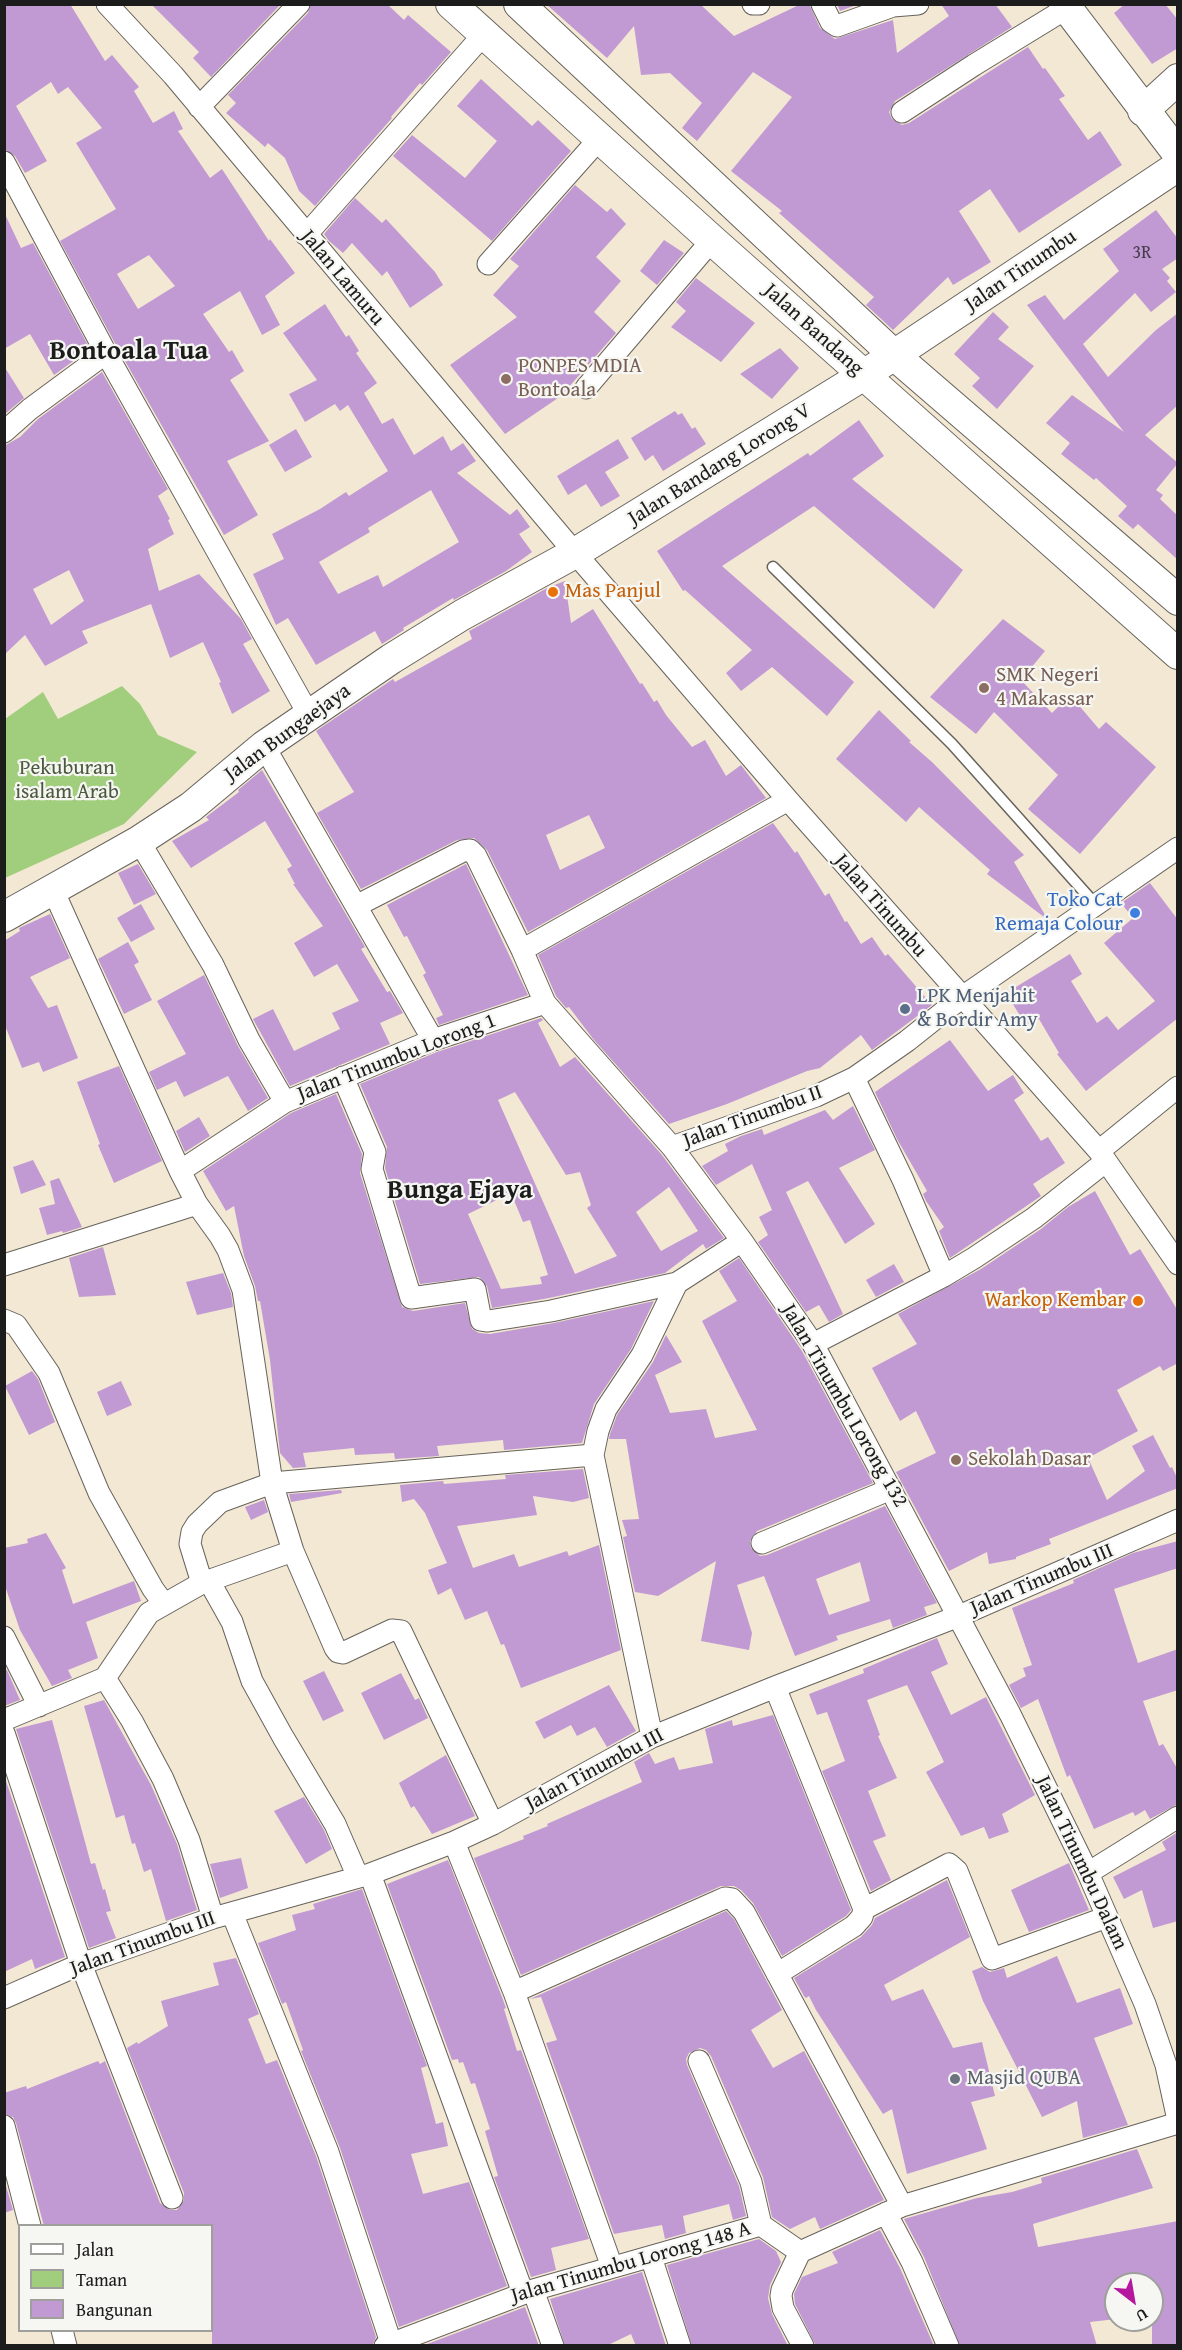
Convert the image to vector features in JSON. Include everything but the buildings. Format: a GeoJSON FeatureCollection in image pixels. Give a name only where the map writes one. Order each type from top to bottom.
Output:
{"type":"FeatureCollection","features":[{"type":"Feature","properties":{"kind":"main road","name":"Jalan Bandang"},"geometry":{"type":"LineString","coordinates":[[451,4],[712,240],[1178,654]]}},
{"type":"Feature","properties":{"kind":"main road","name":"Jalan Bandang"},"geometry":{"type":"LineString","coordinates":[[519,4],[894,355],[1178,600]]}},
{"type":"Feature","properties":{"kind":"main road"},"geometry":{"type":"LineString","coordinates":[[1066,6],[1143,111],[1178,154]]}},
{"type":"Feature","properties":{"kind":"main road"},"geometry":{"type":"LineString","coordinates":[[1143,111],[1178,79]]}},
{"type":"Feature","properties":{"kind":"main road","name":"Jalan Tinumbu"},"geometry":{"type":"LineString","coordinates":[[864,375],[1178,166]]}},
{"type":"Feature","properties":{"kind":"main road","name":"Jalan Bandang Lorong V"},"geometry":{"type":"LineString","coordinates":[[575,553],[864,375]]}},
{"type":"Feature","properties":{"kind":"main road","name":"Jalan Bungaejaya"},"geometry":{"type":"LineString","coordinates":[[4,917],[139,841],[191,807],[264,746],[417,642],[575,553]]}},
{"type":"Feature","properties":{"kind":"street","name":"Jalan Lamuru"},"geometry":{"type":"LineString","coordinates":[[107,4],[199,107],[575,553]]}},
{"type":"Feature","properties":{"kind":"street"},"geometry":{"type":"LineString","coordinates":[[199,107],[299,4]]}},
{"type":"Feature","properties":{"kind":"street"},"geometry":{"type":"LineString","coordinates":[[753,4],[759,4]]}},
{"type":"Feature","properties":{"kind":"street"},"geometry":{"type":"LineString","coordinates":[[822,4],[831,21],[837,26],[893,6],[918,4]]}},
{"type":"Feature","properties":{"kind":"street"},"geometry":{"type":"LineString","coordinates":[[902,112],[1066,6]]}},
{"type":"Feature","properties":{"kind":"street"},"geometry":{"type":"LineString","coordinates":[[306,235],[484,34]]}},
{"type":"Feature","properties":{"kind":"street"},"geometry":{"type":"LineString","coordinates":[[488,264],[600,138]]}},
{"type":"Feature","properties":{"kind":"street"},"geometry":{"type":"LineString","coordinates":[[4,162],[106,353],[309,715]]}},
{"type":"Feature","properties":{"kind":"street"},"geometry":{"type":"LineString","coordinates":[[586,388],[712,240]]}},
{"type":"Feature","properties":{"kind":"street"},"geometry":{"type":"LineString","coordinates":[[4,432],[30,409],[106,353]]}},
{"type":"Feature","properties":{"kind":"street","name":"Jalan Tinumbu"},"geometry":{"type":"LineString","coordinates":[[575,553],[788,800],[1102,1157],[1178,1264]]}},
{"type":"Feature","properties":{"kind":"street"},"geometry":{"type":"LineString","coordinates":[[264,746],[432,1040]]}},
{"type":"Feature","properties":{"kind":"street"},"geometry":{"type":"LineString","coordinates":[[522,950],[788,800]]}},
{"type":"Feature","properties":{"kind":"street"},"geometry":{"type":"LineString","coordinates":[[139,841],[213,965],[249,1040],[285,1102]]}},
{"type":"Feature","properties":{"kind":"street","name":"Jalan Tinumbu II"},"geometry":{"type":"LineString","coordinates":[[545,1003],[672,1147],[816,1096],[854,1078],[907,1041],[962,998],[1178,848]]}},
{"type":"Feature","properties":{"kind":"street"},"geometry":{"type":"LineString","coordinates":[[356,906],[463,851],[470,850],[476,856],[545,1003]]}},
{"type":"Feature","properties":{"kind":"street"},"geometry":{"type":"LineString","coordinates":[[53,890],[180,1171],[197,1204],[220,1236],[243,1290],[272,1483],[293,1551],[338,1653],[345,1652],[392,1630],[401,1631],[493,1824]]}},
{"type":"Feature","properties":{"kind":"street","name":"Jalan Tinumbu Lorong 1"},"geometry":{"type":"LineString","coordinates":[[180,1171],[285,1102],[432,1040],[545,1003]]}},
{"type":"Feature","properties":{"kind":"street"},"geometry":{"type":"LineString","coordinates":[[343,1077],[375,1152],[372,1169],[411,1298],[475,1289],[481,1320],[488,1321],[551,1311],[677,1283],[742,1241]]}},
{"type":"Feature","properties":{"kind":"street"},"geometry":{"type":"LineString","coordinates":[[854,1078],[903,1180],[944,1276]]}},
{"type":"Feature","properties":{"kind":"street"},"geometry":{"type":"LineString","coordinates":[[813,1344],[944,1276],[1034,1218],[1178,1087]]}},
{"type":"Feature","properties":{"kind":"street","name":"Jalan Tinumbu Lorong 132"},"geometry":{"type":"LineString","coordinates":[[672,1147],[742,1241],[813,1344],[959,1616]]}},
{"type":"Feature","properties":{"kind":"street"},"geometry":{"type":"LineString","coordinates":[[4,1265],[197,1204]]}},
{"type":"Feature","properties":{"kind":"street"},"geometry":{"type":"LineString","coordinates":[[652,1737],[593,1455],[606,1409],[642,1355],[677,1283]]}},
{"type":"Feature","properties":{"kind":"street"},"geometry":{"type":"LineString","coordinates":[[4,1320],[16,1325],[49,1373],[99,1493],[153,1589],[164,1604]]}},
{"type":"Feature","properties":{"kind":"street"},"geometry":{"type":"LineString","coordinates":[[552,2346],[528,2292],[364,1875],[252,1681],[232,1622],[206,1582],[190,1544],[196,1524],[219,1502],[272,1483],[593,1455]]}},
{"type":"Feature","properties":{"kind":"street"},"geometry":{"type":"LineString","coordinates":[[762,1543],[891,1489]]}},
{"type":"Feature","properties":{"kind":"street","name":"Jalan Tinumbu III"},"geometry":{"type":"LineString","coordinates":[[4,1998],[81,1964],[223,1916],[364,1875],[454,1842],[493,1824],[652,1737],[959,1616],[1178,1520]]}},
{"type":"Feature","properties":{"kind":"street"},"geometry":{"type":"LineString","coordinates":[[4,1720],[105,1678],[149,1613],[164,1604],[206,1582],[293,1551]]}},
{"type":"Feature","properties":{"kind":"street","name":"Jalan Tinumbu Dalam"},"geometry":{"type":"LineString","coordinates":[[959,1616],[1088,1873],[1145,2004],[1166,2065],[1178,2121]]}},
{"type":"Feature","properties":{"kind":"street"},"geometry":{"type":"LineString","coordinates":[[4,1637],[39,1706]]}},
{"type":"Feature","properties":{"kind":"street"},"geometry":{"type":"LineString","coordinates":[[105,1678],[132,1721],[163,1779],[328,2152],[389,2345]]}},
{"type":"Feature","properties":{"kind":"street"},"geometry":{"type":"LineString","coordinates":[[775,1687],[864,1909],[862,1917],[854,1926],[777,1974]]}},
{"type":"Feature","properties":{"kind":"street"},"geometry":{"type":"LineString","coordinates":[[4,1733],[81,1964],[172,2198]]}},
{"type":"Feature","properties":{"kind":"street"},"geometry":{"type":"LineString","coordinates":[[1088,1873],[1178,1817]]}},
{"type":"Feature","properties":{"kind":"street"},"geometry":{"type":"LineString","coordinates":[[454,1842],[514,1992],[612,2267]]}},
{"type":"Feature","properties":{"kind":"street"},"geometry":{"type":"LineString","coordinates":[[864,1909],[949,1864],[957,1871],[992,1959],[1107,1917]]}},
{"type":"Feature","properties":{"kind":"street"},"geometry":{"type":"LineString","coordinates":[[514,1992],[729,1898],[736,1901],[777,1974],[894,2210],[912,2262],[933,2306],[948,2346]]}},
{"type":"Feature","properties":{"kind":"street"},"geometry":{"type":"LineString","coordinates":[[699,2061],[751,2182],[761,2225]]}},
{"type":"Feature","properties":{"kind":"street"},"geometry":{"type":"LineString","coordinates":[[803,2346],[781,2301],[782,2290],[800,2252],[894,2210],[1178,2121]]}},
{"type":"Feature","properties":{"kind":"street"},"geometry":{"type":"LineString","coordinates":[[4,2126],[29,2224]]}},
{"type":"Feature","properties":{"kind":"street","name":"Jalan Tinumbu Lorong 148 A"},"geometry":{"type":"LineString","coordinates":[[389,2345],[528,2292],[761,2225],[800,2252]]}},
{"type":"Feature","properties":{"kind":"street"},"geometry":{"type":"LineString","coordinates":[[651,2257],[680,2346]]}},
{"type":"Feature","properties":{"kind":"lane"},"geometry":{"type":"LineString","coordinates":[[773,567],[952,744],[1096,905]]}},
{"type":"Feature","properties":{"kind":"green space","name":"Pekuburan isalam Arab"},"geometry":{"type":"Polygon","coordinates":[[[122,686],[140,704],[158,735],[197,752],[124,824],[5,878],[5,719],[43,692],[58,719],[122,686]]]}},
{"type":"Feature","properties":{"kind":"place","name":"PONPES MDIA Bontoala"},"geometry":{"type":"Point","coordinates":[506,379]}},
{"type":"Feature","properties":{"kind":"place","name":"Mas Panjul"},"geometry":{"type":"Point","coordinates":[553,592]}},
{"type":"Feature","properties":{"kind":"place","name":"SMK Negeri 4 Makassar"},"geometry":{"type":"Point","coordinates":[984,688]}},
{"type":"Feature","properties":{"kind":"place","name":"Toko Cat Remaja Colour"},"geometry":{"type":"Point","coordinates":[1135,913]}},
{"type":"Feature","properties":{"kind":"place","name":"LPK Menjahit & Bordir Amy"},"geometry":{"type":"Point","coordinates":[905,1009]}},
{"type":"Feature","properties":{"kind":"place","name":"Warkop Kembar"},"geometry":{"type":"Point","coordinates":[1138,1301]}},
{"type":"Feature","properties":{"kind":"place","name":"Sekolah Dasar"},"geometry":{"type":"Point","coordinates":[956,1460]}},
{"type":"Feature","properties":{"kind":"place","name":"Masjid QUBA"},"geometry":{"type":"Point","coordinates":[955,2079]}},
{"type":"Feature","properties":{"kind":"district","name":"Bontoala Tua"},"geometry":{"type":"Point","coordinates":[129,352]}},
{"type":"Feature","properties":{"kind":"district","name":"Bunga Ejaya"},"geometry":{"type":"Point","coordinates":[460,1191]}}]}
